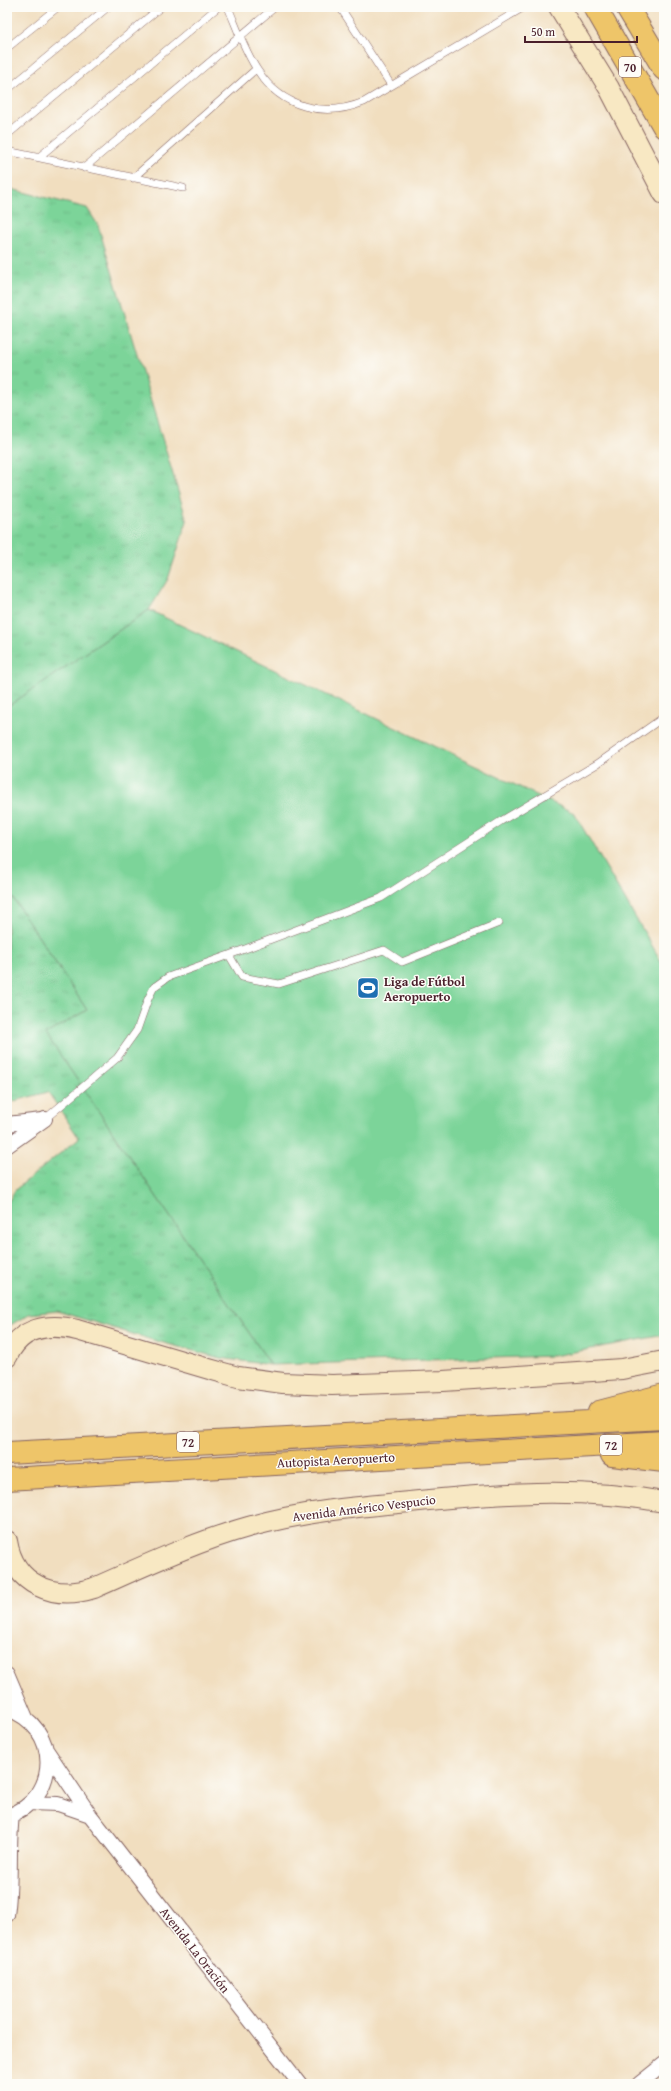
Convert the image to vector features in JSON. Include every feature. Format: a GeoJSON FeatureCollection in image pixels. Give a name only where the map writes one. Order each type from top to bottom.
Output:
{"type":"FeatureCollection","features":[{"type":"Feature","properties":{"kind":"highway","name":"70"},"geometry":{"type":"LineString","coordinates":[[595,7],[664,127]]}},
{"type":"Feature","properties":{"kind":"highway","name":"70"},"geometry":{"type":"LineString","coordinates":[[627,7],[664,69]]}},
{"type":"Feature","properties":{"kind":"highway"},"geometry":{"type":"LineString","coordinates":[[646,37],[664,61]]}},
{"type":"Feature","properties":{"kind":"highway"},"geometry":{"type":"LineString","coordinates":[[559,1423],[664,1395]]}},
{"type":"Feature","properties":{"kind":"highway","name":"Autopista Aeropuerto"},"geometry":{"type":"LineString","coordinates":[[7,1453],[664,1418]]}},
{"type":"Feature","properties":{"kind":"highway","name":"Autopista Aeropuerto"},"geometry":{"type":"LineString","coordinates":[[7,1479],[664,1442]]}},
{"type":"Feature","properties":{"kind":"highway"},"geometry":{"type":"LineString","coordinates":[[558,1448],[664,1461]]}},
{"type":"Feature","properties":{"kind":"street"},"geometry":{"type":"LineString","coordinates":[[559,7],[609,88],[664,194]]}},
{"type":"Feature","properties":{"kind":"street"},"geometry":{"type":"LineString","coordinates":[[7,1124],[45,1119]]}},
{"type":"Feature","properties":{"kind":"street"},"geometry":{"type":"LineString","coordinates":[[7,1146],[45,1119]]}},
{"type":"Feature","properties":{"kind":"street"},"geometry":{"type":"LineString","coordinates":[[7,1357],[15,1344],[23,1337],[32,1331],[53,1326],[77,1330],[238,1376],[282,1383],[332,1385],[443,1382],[622,1369],[664,1361]]}},
{"type":"Feature","properties":{"kind":"street","name":"Avenida Américo Vespucio"},"geometry":{"type":"LineString","coordinates":[[7,1541],[13,1562],[30,1581],[39,1587],[57,1593],[76,1593],[94,1588],[211,1539],[272,1521],[323,1511],[448,1498],[560,1492],[616,1495],[664,1502]]}},
{"type":"Feature","properties":{"kind":"street"},"geometry":{"type":"LineString","coordinates":[[7,1673],[26,1718]]}},
{"type":"Feature","properties":{"kind":"street"},"geometry":{"type":"LineString","coordinates":[[7,1709],[26,1718]]}},
{"type":"Feature","properties":{"kind":"street","name":"Avenida La Oración"},"geometry":{"type":"LineString","coordinates":[[26,1718],[41,1736],[47,1750],[90,1815],[300,2084]]}},
{"type":"Feature","properties":{"kind":"street"},"geometry":{"type":"LineString","coordinates":[[7,1915],[11,1869],[10,1815],[30,1803],[37,1795],[44,1781],[48,1766],[47,1750]]}},
{"type":"Feature","properties":{"kind":"street","name":"Avenida La Oración"},"geometry":{"type":"LineString","coordinates":[[30,1803],[58,1804],[71,1807],[90,1815]]}},
{"type":"Feature","properties":{"kind":"street"},"geometry":{"type":"LineString","coordinates":[[639,2084],[664,2064]]}},
{"type":"Feature","properties":{"kind":"lane"},"geometry":{"type":"LineString","coordinates":[[7,48],[58,7]]}},
{"type":"Feature","properties":{"kind":"lane"},"geometry":{"type":"LineString","coordinates":[[7,90],[108,7]]}},
{"type":"Feature","properties":{"kind":"lane"},"geometry":{"type":"LineString","coordinates":[[7,135],[161,7]]}},
{"type":"Feature","properties":{"kind":"lane"},"geometry":{"type":"LineString","coordinates":[[39,157],[218,7]]}},
{"type":"Feature","properties":{"kind":"lane"},"geometry":{"type":"LineString","coordinates":[[228,7],[256,69],[264,80],[281,96],[303,106],[328,110],[352,106],[391,85],[524,7]]}},
{"type":"Feature","properties":{"kind":"lane"},"geometry":{"type":"LineString","coordinates":[[84,168],[275,7]]}},
{"type":"Feature","properties":{"kind":"lane"},"geometry":{"type":"LineString","coordinates":[[340,7],[391,85]]}},
{"type":"Feature","properties":{"kind":"lane"},"geometry":{"type":"LineString","coordinates":[[133,178],[256,69]]}},
{"type":"Feature","properties":{"kind":"lane"},"geometry":{"type":"LineString","coordinates":[[7,151],[183,188]]}},
{"type":"Feature","properties":{"kind":"lane"},"geometry":{"type":"LineString","coordinates":[[45,1119],[66,1099],[117,1058],[137,1030],[154,987],[168,977],[381,898],[501,821],[597,764],[664,717]]}},
{"type":"Feature","properties":{"kind":"lane"},"geometry":{"type":"LineString","coordinates":[[229,955],[242,977],[279,984],[384,950],[402,962],[499,923]]}},
{"type":"Feature","properties":{"kind":"green space"},"geometry":{"type":"Polygon","coordinates":[[[7,188],[87,208],[98,225],[187,521],[168,579],[149,610],[7,707],[7,188]]]}},
{"type":"Feature","properties":{"kind":"green space","name":"Liga de Fútbol Aeropuerto"},"geometry":{"type":"Polygon","coordinates":[[[149,610],[574,813],[664,966],[664,1335],[553,1356],[271,1365],[46,1034],[87,1010],[7,889],[7,707],[149,610]]]}},
{"type":"Feature","properties":{"kind":"green space"},"geometry":{"type":"Polygon","coordinates":[[[7,889],[87,1010],[46,1034],[271,1365],[220,1358],[149,1339],[57,1311],[29,1314],[7,1327],[7,1204],[15,1190],[79,1138],[48,1092],[7,1103],[7,889]]]}},
{"type":"Feature","properties":{"kind":"place","name":"Liga de Fútbol Aeropuerto"},"geometry":{"type":"Point","coordinates":[368,988]}}]}
